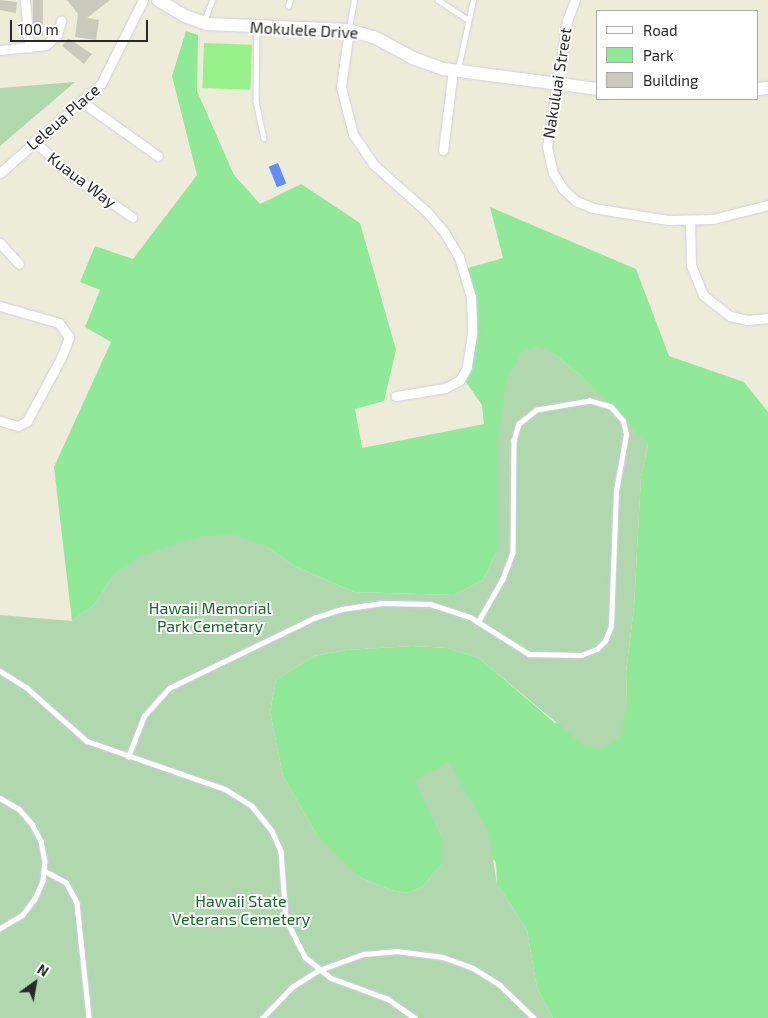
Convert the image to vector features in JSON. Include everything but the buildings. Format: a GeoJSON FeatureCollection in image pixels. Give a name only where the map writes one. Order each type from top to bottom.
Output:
{"type":"FeatureCollection","features":[{"type":"Feature","properties":{"kind":"street"},"geometry":{"type":"LineString","coordinates":[[25,0],[29,48]]}},
{"type":"Feature","properties":{"kind":"street","name":"Leleua Place"},"geometry":{"type":"LineString","coordinates":[[0,173],[34,141],[82,102],[107,76],[125,32],[143,0]]}},
{"type":"Feature","properties":{"kind":"street","name":"Mokulele Drive"},"geometry":{"type":"LineString","coordinates":[[158,0],[185,16],[203,22],[257,27],[349,30],[379,39],[424,62],[455,70],[596,89]]}},
{"type":"Feature","properties":{"kind":"street","name":"Nakuluai Street"},"geometry":{"type":"LineString","coordinates":[[575,0],[567,21],[556,83],[548,156],[553,173],[563,189],[576,201],[593,208],[690,221],[768,206]]}},
{"type":"Feature","properties":{"kind":"street"},"geometry":{"type":"LineString","coordinates":[[0,50],[29,48],[52,42],[61,21]]}},
{"type":"Feature","properties":{"kind":"street"},"geometry":{"type":"LineString","coordinates":[[349,30],[340,87],[353,134],[373,164],[426,211],[445,232],[459,258],[471,297],[471,340],[467,367],[460,380],[445,388],[396,396]]}},
{"type":"Feature","properties":{"kind":"street"},"geometry":{"type":"LineString","coordinates":[[443,150],[455,70]]}},
{"type":"Feature","properties":{"kind":"street"},"geometry":{"type":"LineString","coordinates":[[82,102],[158,156]]}},
{"type":"Feature","properties":{"kind":"street","name":"Kuaua Way"},"geometry":{"type":"LineString","coordinates":[[34,141],[72,176],[132,217]]}},
{"type":"Feature","properties":{"kind":"street"},"geometry":{"type":"LineString","coordinates":[[690,221],[691,265],[702,295],[730,316],[747,320],[768,318]]}},
{"type":"Feature","properties":{"kind":"street"},"geometry":{"type":"LineString","coordinates":[[0,243],[12,252],[19,264]]}},
{"type":"Feature","properties":{"kind":"street"},"geometry":{"type":"LineString","coordinates":[[0,306],[59,323],[69,337],[62,356],[27,421],[18,426],[0,420]]}},
{"type":"Feature","properties":{"kind":"lane"},"geometry":{"type":"LineString","coordinates":[[203,22],[212,0]]}},
{"type":"Feature","properties":{"kind":"lane"},"geometry":{"type":"LineString","coordinates":[[288,6],[290,0]]}},
{"type":"Feature","properties":{"kind":"lane"},"geometry":{"type":"LineString","coordinates":[[349,30],[354,0]]}},
{"type":"Feature","properties":{"kind":"lane"},"geometry":{"type":"LineString","coordinates":[[438,0],[467,19]]}},
{"type":"Feature","properties":{"kind":"lane"},"geometry":{"type":"LineString","coordinates":[[455,70],[473,0]]}},
{"type":"Feature","properties":{"kind":"lane"},"geometry":{"type":"LineString","coordinates":[[257,27],[256,101],[264,138]]}},
{"type":"Feature","properties":{"kind":"lane"},"geometry":{"type":"LineString","coordinates":[[128,757],[144,716],[170,688],[328,613],[368,604],[418,603],[453,610],[479,621],[516,649],[538,656],[587,654],[605,641],[611,626],[617,481],[626,434],[623,421],[611,407],[590,401],[537,410],[519,424],[514,440],[513,553],[504,579],[479,621]]}},
{"type":"Feature","properties":{"kind":"lane"},"geometry":{"type":"LineString","coordinates":[[0,671],[38,697],[82,738],[128,757],[226,789],[260,813],[281,851],[284,909],[289,929],[299,948],[319,970],[341,984],[388,999],[415,1018]]}},
{"type":"Feature","properties":{"kind":"lane"},"geometry":{"type":"LineString","coordinates":[[0,798],[19,809],[32,824],[44,851],[45,871],[40,890],[30,907],[15,921],[0,928]]}},
{"type":"Feature","properties":{"kind":"lane"},"geometry":{"type":"LineString","coordinates":[[45,871],[66,882],[77,903],[89,1018]]}},
{"type":"Feature","properties":{"kind":"lane"},"geometry":{"type":"LineString","coordinates":[[262,1018],[292,987],[319,970],[349,958],[380,952],[412,952],[443,957],[473,968],[500,985],[534,1018]]}},
{"type":"Feature","properties":{"kind":"green space"},"geometry":{"type":"Polygon","coordinates":[[[186,31],[198,35],[197,91],[234,175],[260,204],[301,184],[360,223],[396,350],[384,401],[355,409],[362,448],[484,424],[482,405],[461,375],[475,306],[464,269],[503,258],[490,207],[636,269],[669,356],[744,382],[768,412],[768,1018],[553,1018],[537,988],[527,930],[497,884],[496,862],[415,780],[442,837],[442,864],[422,887],[408,893],[391,890],[361,878],[337,857],[315,832],[283,776],[270,712],[276,680],[314,656],[346,650],[413,646],[447,648],[479,658],[555,723],[627,704],[626,672],[634,607],[641,477],[648,445],[579,374],[553,353],[497,447],[497,551],[483,580],[454,595],[354,592],[294,566],[267,547],[169,547],[138,558],[112,577],[95,604],[72,621],[54,467],[111,342],[85,327],[100,290],[80,282],[95,246],[133,259],[197,175],[172,76],[186,31]]]}},
{"type":"Feature","properties":{"kind":"green space"},"geometry":{"type":"Polygon","coordinates":[[[204,43],[252,45],[250,90],[202,88],[204,43]]]}},
{"type":"Feature","properties":{"kind":"green space"},"geometry":{"type":"Polygon","coordinates":[[[75,82],[0,146],[0,88],[75,82]]]}},
{"type":"Feature","properties":{"kind":"green space","name":"Hawaii Memorial Park Cemetary"},"geometry":{"type":"Polygon","coordinates":[[[537,346],[553,353],[579,374],[627,420],[648,445],[641,477],[634,607],[626,672],[627,704],[621,736],[602,749],[582,744],[479,658],[447,648],[413,646],[346,650],[314,656],[276,680],[270,712],[283,776],[315,832],[361,878],[391,890],[408,893],[422,887],[442,864],[442,837],[414,780],[449,762],[488,830],[497,884],[527,930],[537,988],[553,1018],[0,1018],[0,615],[72,621],[95,604],[112,577],[138,557],[201,536],[234,534],[267,547],[294,566],[354,592],[454,595],[483,580],[497,551],[497,447],[506,381],[521,352],[537,346]]]}},
{"type":"Feature","properties":{"kind":"water"},"geometry":{"type":"Polygon","coordinates":[[[278,163],[286,183],[277,187],[269,167],[278,163]]]}},
{"type":"Feature","properties":{"kind":"park label","name":"Hawaii State Veterans Cemetery"},"geometry":{"type":"Point","coordinates":[241,910]}}]}
